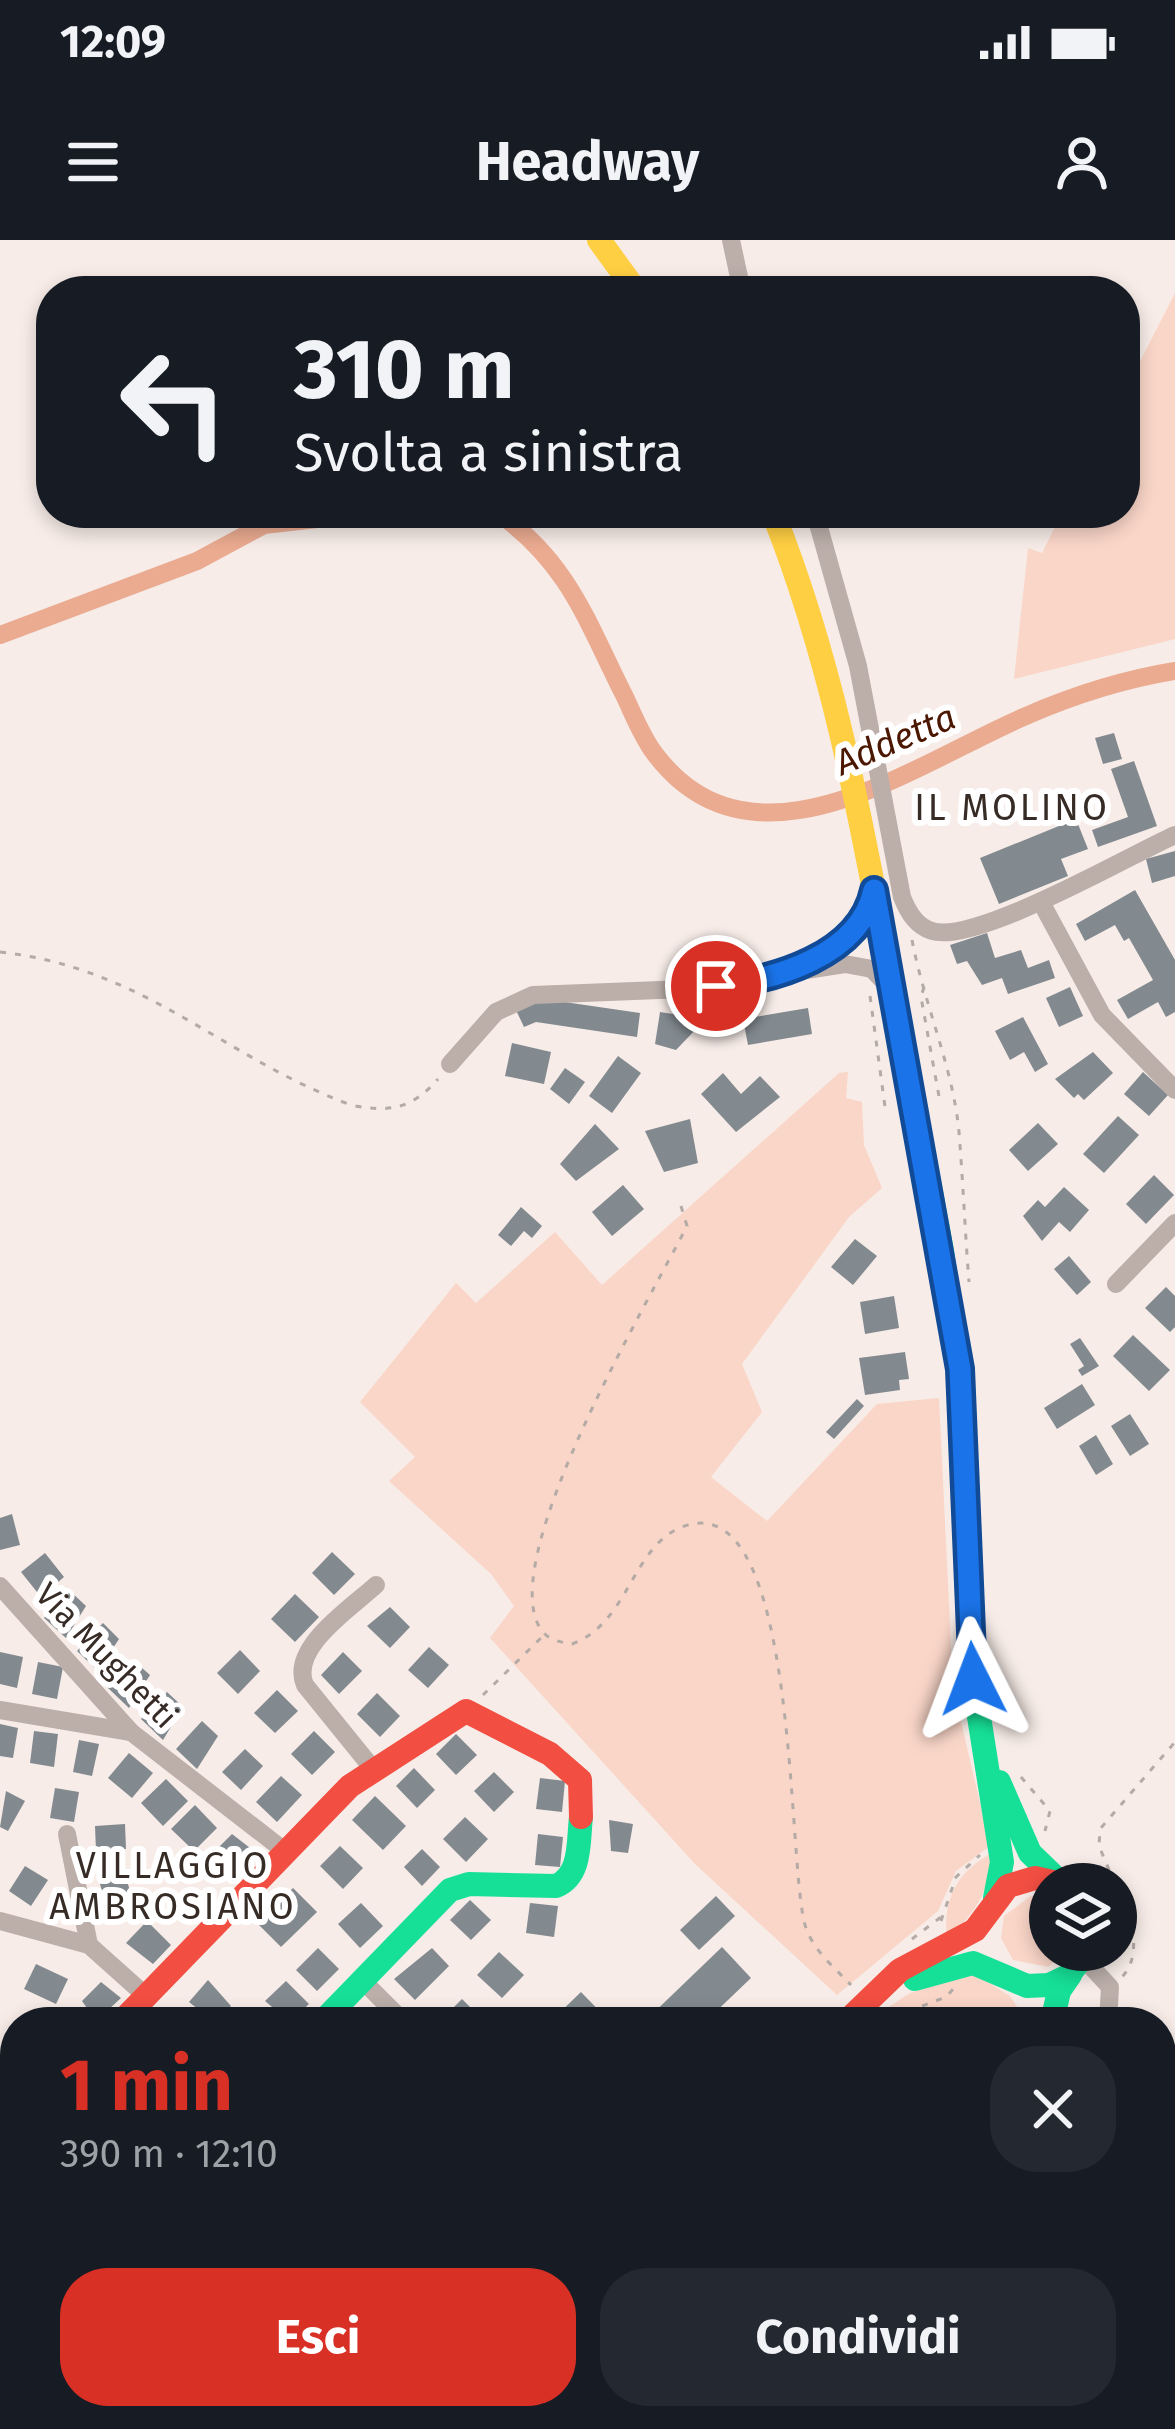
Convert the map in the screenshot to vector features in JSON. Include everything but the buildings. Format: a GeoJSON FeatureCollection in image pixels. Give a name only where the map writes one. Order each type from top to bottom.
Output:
{"type":"FeatureCollection","features":[{"type":"Feature","properties":{"kind":"street"},"geometry":{"type":"LineString","coordinates":[[731,240],[739,276]]}},
{"type":"Feature","properties":{"kind":"street"},"geometry":{"type":"LineString","coordinates":[[600,246],[624,276]]}},
{"type":"Feature","properties":{"kind":"street"},"geometry":{"type":"LineString","coordinates":[[779,528],[812,610],[846,745],[960,1369],[972,1661],[1003,1876],[990,1907],[986,1949],[1036,2007]]}},
{"type":"Feature","properties":{"kind":"street"},"geometry":{"type":"LineString","coordinates":[[820,528],[847,617],[902,897],[910,915],[927,928],[948,932],[1041,902],[1175,835]]}},
{"type":"Feature","properties":{"kind":"street"},"geometry":{"type":"LineString","coordinates":[[791,971],[862,921],[874,890]]}},
{"type":"Feature","properties":{"kind":"street"},"geometry":{"type":"LineString","coordinates":[[1041,902],[1108,1022],[1175,1090]]}},
{"type":"Feature","properties":{"kind":"street"},"geometry":{"type":"LineString","coordinates":[[841,939],[833,956],[875,970],[892,992]]}},
{"type":"Feature","properties":{"kind":"street"},"geometry":{"type":"LineString","coordinates":[[450,1064],[496,1012],[526,996],[685,989],[850,965]]}},
{"type":"Feature","properties":{"kind":"street"},"geometry":{"type":"LineString","coordinates":[[1116,1284],[1175,1223]]}},
{"type":"Feature","properties":{"kind":"street"},"geometry":{"type":"LineString","coordinates":[[373,1769],[311,1694],[300,1671],[306,1652],[376,1585]]}},
{"type":"Feature","properties":{"kind":"street","name":"Via Mughetti"},"geometry":{"type":"LineString","coordinates":[[0,1586],[131,1732],[286,1852]]}},
{"type":"Feature","properties":{"kind":"street"},"geometry":{"type":"LineString","coordinates":[[0,1710],[131,1732]]}},
{"type":"Feature","properties":{"kind":"street"},"geometry":{"type":"LineString","coordinates":[[135,2007],[373,1769],[466,1711],[563,1762],[578,1776],[584,1794],[575,1868],[568,1881],[556,1886],[455,1887],[336,2007]]}},
{"type":"Feature","properties":{"kind":"street"},"geometry":{"type":"LineString","coordinates":[[986,1752],[1030,1853],[1040,1863]]}},
{"type":"Feature","properties":{"kind":"street"},"geometry":{"type":"LineString","coordinates":[[67,1834],[89,1945]]}},
{"type":"Feature","properties":{"kind":"street"},"geometry":{"type":"LineString","coordinates":[[868,2003],[900,1970],[965,1938],[990,1907],[1029,1880]]}},
{"type":"Feature","properties":{"kind":"street"},"geometry":{"type":"LineString","coordinates":[[0,1921],[89,1945],[146,1996]]}},
{"type":"Feature","properties":{"kind":"street"},"geometry":{"type":"LineString","coordinates":[[868,2003],[959,1965],[985,1965],[1008,1978],[1042,1986],[1066,1971]]}},
{"type":"Feature","properties":{"kind":"street"},"geometry":{"type":"LineString","coordinates":[[1055,2007],[1058,1991],[1074,1971]]}},
{"type":"Feature","properties":{"kind":"street"},"geometry":{"type":"LineString","coordinates":[[1096,1971],[1104,1977],[1111,2007]]}},
{"type":"Feature","properties":{"kind":"street"},"geometry":{"type":"LineString","coordinates":[[362,1980],[389,2007]]}},
{"type":"Feature","properties":{"kind":"path"},"geometry":{"type":"LineString","coordinates":[[0,952],[64,961],[130,986],[352,1105],[376,1110],[409,1106],[450,1064]]}},
{"type":"Feature","properties":{"kind":"path"},"geometry":{"type":"LineString","coordinates":[[850,965],[868,988],[886,1114]]}},
{"type":"Feature","properties":{"kind":"path"},"geometry":{"type":"LineString","coordinates":[[924,987],[940,1102]]}},
{"type":"Feature","properties":{"kind":"path"},"geometry":{"type":"LineString","coordinates":[[681,1206],[687,1226],[568,1459],[547,1515],[537,1552],[536,1612],[546,1633],[572,1644],[591,1637],[665,1537],[682,1526],[720,1526],[738,1541],[754,1573],[784,1706],[807,1931],[868,2003],[946,1997],[956,1985],[955,1972]]}},
{"type":"Feature","properties":{"kind":"path"},"geometry":{"type":"LineString","coordinates":[[466,1711],[546,1633]]}},
{"type":"Feature","properties":{"kind":"path"},"geometry":{"type":"LineString","coordinates":[[1106,1863],[1099,1846],[1100,1828],[1175,1742]]}},
{"type":"Feature","properties":{"kind":"path"},"geometry":{"type":"LineString","coordinates":[[942,1933],[941,1917],[956,1877],[992,1849]]}},
{"type":"Feature","properties":{"kind":"path"},"geometry":{"type":"LineString","coordinates":[[897,1951],[941,1917]]}},
{"type":"Feature","properties":{"kind":"path"},"geometry":{"type":"LineString","coordinates":[[1104,1977],[1112,1981],[1127,1971]]}},
{"type":"Feature","properties":{"kind":"shaded area"},"geometry":{"type":"Polygon","coordinates":[[[1175,293],[1175,639],[1014,679],[1028,548],[1042,553],[1054,528],[1140,528],[1140,362],[1175,293]]]}},
{"type":"Feature","properties":{"kind":"shaded area"},"geometry":{"type":"Polygon","coordinates":[[[848,1072],[846,1098],[862,1102],[864,1145],[882,1188],[849,1217],[742,1364],[762,1412],[711,1477],[767,1521],[877,1404],[939,1398],[953,1687],[990,1846],[956,1871],[938,1911],[837,1995],[695,1864],[490,1638],[514,1606],[491,1574],[389,1481],[415,1457],[360,1402],[456,1283],[476,1303],[555,1232],[602,1285],[839,1073],[848,1072]]]}},
{"type":"Feature","properties":{"kind":"shaded area"},"geometry":{"type":"Polygon","coordinates":[[[992,1853],[979,1901],[947,1938],[947,1911],[955,1888],[970,1868],[992,1853]]]}},
{"type":"Feature","properties":{"kind":"shaded area"},"geometry":{"type":"Polygon","coordinates":[[[1029,1897],[1029,1963],[1013,1960],[1001,1938],[1004,1916],[1029,1897]]]}},
{"type":"Feature","properties":{"kind":"shaded area"},"geometry":{"type":"Polygon","coordinates":[[[973,1973],[1010,1996],[1017,2007],[889,2007],[910,1993],[973,1973]]]}},
{"type":"Feature","properties":{"kind":"waterway","name":"Addetta"},"geometry":{"type":"LineString","coordinates":[[0,635],[197,561],[258,528]]}},
{"type":"Feature","properties":{"kind":"waterway","name":"Addetta"},"geometry":{"type":"LineString","coordinates":[[517,528],[542,552],[574,596],[655,754],[695,792],[739,810],[787,812],[837,801],[1080,695],[1175,671]]}},
{"type":"Feature","properties":{"kind":"traffic: fast"},"geometry":{"type":"LineString","coordinates":[[896,1006],[942,1251],[963,1406],[973,1679],[1002,1862],[995,1898]]}},
{"type":"Feature","properties":{"kind":"traffic: fast"},"geometry":{"type":"LineString","coordinates":[[999,1782],[1030,1853],[1040,1863]]}},
{"type":"Feature","properties":{"kind":"traffic: fast"},"geometry":{"type":"LineString","coordinates":[[337,2007],[450,1890],[469,1884],[556,1886],[564,1881],[577,1856],[581,1817]]}},
{"type":"Feature","properties":{"kind":"traffic: fast"},"geometry":{"type":"LineString","coordinates":[[915,1979],[973,1963],[1027,1986],[1049,1985],[1072,1971]]}},
{"type":"Feature","properties":{"kind":"traffic: fast"},"geometry":{"type":"LineString","coordinates":[[1055,2007],[1070,1975]]}},
{"type":"Feature","properties":{"kind":"traffic: slow"},"geometry":{"type":"LineString","coordinates":[[599,240],[625,276]]}},
{"type":"Feature","properties":{"kind":"traffic: slow"},"geometry":{"type":"LineString","coordinates":[[778,528],[832,695],[896,1006]]}},
{"type":"Feature","properties":{"kind":"traffic: jam"},"geometry":{"type":"LineString","coordinates":[[136,2007],[350,1786],[466,1711],[550,1754],[580,1780],[581,1817]]}},
{"type":"Feature","properties":{"kind":"traffic: jam"},"geometry":{"type":"LineString","coordinates":[[862,2007],[900,1970],[975,1930],[1008,1886],[1029,1880]]}},
{"type":"Feature","properties":{"kind":"district","name":"IL MOLINO"},"geometry":{"type":"Point","coordinates":[1012,807]}},
{"type":"Feature","properties":{"kind":"district","name":"VILLAGGIO AMBROSIANO"},"geometry":{"type":"Point","coordinates":[173,1886]}},
{"type":"Feature","properties":{"kind":"route"},"geometry":{"type":"LineString","coordinates":[[716,986],[760,981],[791,971],[855,929],[874,890],[960,1369],[973,1679]]}}]}
